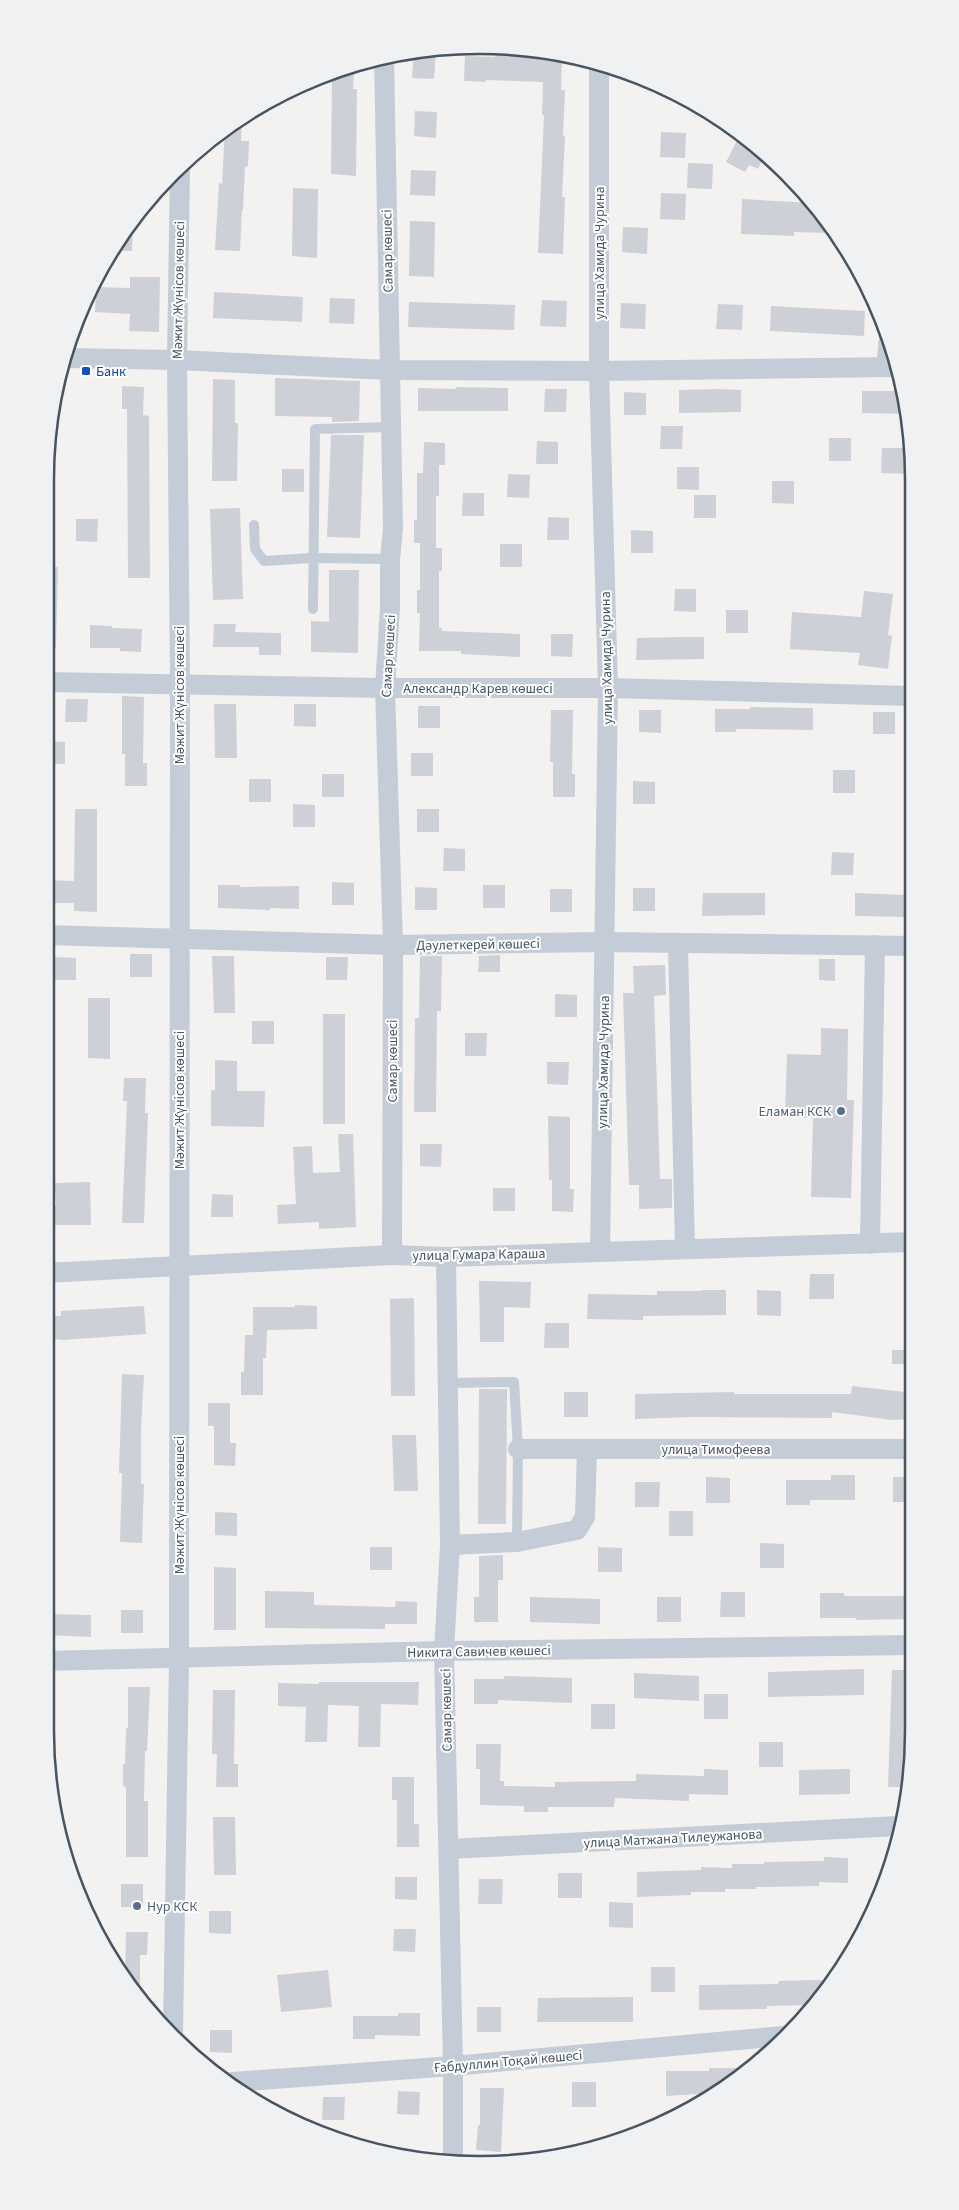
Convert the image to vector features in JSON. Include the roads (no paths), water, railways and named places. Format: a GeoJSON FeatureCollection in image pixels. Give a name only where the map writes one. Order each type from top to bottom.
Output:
{"type":"FeatureCollection","features":[{"type":"Feature","properties":{"kind":"street","name":"Самар көшесі"},"geometry":{"type":"LineString","coordinates":[[384,65],[388,370],[393,528],[385,688],[393,945],[392,1255]]}},
{"type":"Feature","properties":{"kind":"street","name":"улица Хамида Чурина"},"geometry":{"type":"LineString","coordinates":[[599,71],[600,371],[608,688],[600,1252]]}},
{"type":"Feature","properties":{"kind":"street","name":"Мәжит Жүнісов көшесі"},"geometry":{"type":"LineString","coordinates":[[173,2027],[179,1659],[180,683],[177,360],[180,176]]}},
{"type":"Feature","properties":{"kind":"street"},"geometry":{"type":"LineString","coordinates":[[71,358],[177,360],[388,370],[600,371],[888,368]]}},
{"type":"Feature","properties":{"kind":"street","name":"Александр Карев көшесі"},"geometry":{"type":"LineString","coordinates":[[54,682],[385,688],[608,688],[905,696]]}},
{"type":"Feature","properties":{"kind":"street","name":"Дәулеткерей көшесі"},"geometry":{"type":"LineString","coordinates":[[54,935],[393,945],[604,942],[905,946]]}},
{"type":"Feature","properties":{"kind":"street"},"geometry":{"type":"LineString","coordinates":[[678,943],[685,1249]]}},
{"type":"Feature","properties":{"kind":"street"},"geometry":{"type":"LineString","coordinates":[[870,1244],[875,945]]}},
{"type":"Feature","properties":{"kind":"street","name":"улица Гумара Караша"},"geometry":{"type":"LineString","coordinates":[[54,1273],[392,1255],[446,1257],[905,1242]]}},
{"type":"Feature","properties":{"kind":"street","name":"Самар көшесі"},"geometry":{"type":"LineString","coordinates":[[446,1257],[450,1545],[444,1651],[454,2066],[453,2155]]}},
{"type":"Feature","properties":{"kind":"street","name":"улица Тимофеева"},"geometry":{"type":"LineString","coordinates":[[518,1449],[905,1449]]}},
{"type":"Feature","properties":{"kind":"street"},"geometry":{"type":"LineString","coordinates":[[450,1545],[517,1542],[577,1530],[585,1517],[587,1449]]}},
{"type":"Feature","properties":{"kind":"street","name":"Никита Савичев көшесі"},"geometry":{"type":"LineString","coordinates":[[54,1661],[444,1651],[905,1645]]}},
{"type":"Feature","properties":{"kind":"street","name":"улица Матжана Тилеужанова"},"geometry":{"type":"LineString","coordinates":[[448,1849],[894,1826]]}},
{"type":"Feature","properties":{"kind":"street","name":"Ғабдуллин Тоқай көшесі"},"geometry":{"type":"LineString","coordinates":[[239,2081],[454,2066],[776,2037]]}},
{"type":"Feature","properties":{"kind":"lane"},"geometry":{"type":"LineString","coordinates":[[313,609],[312,558],[315,429],[390,427]]}},
{"type":"Feature","properties":{"kind":"lane"},"geometry":{"type":"LineString","coordinates":[[254,525],[255,550],[264,561],[312,558],[390,559]]}},
{"type":"Feature","properties":{"kind":"lane"},"geometry":{"type":"LineString","coordinates":[[448,1383],[514,1382],[518,1449],[517,1542]]}},
{"type":"Feature","properties":{"kind":"place","name":"Банк"},"geometry":{"type":"Point","coordinates":[86,371]}},
{"type":"Feature","properties":{"kind":"place","name":"Еламан КСК"},"geometry":{"type":"Point","coordinates":[841,1111]}},
{"type":"Feature","properties":{"kind":"place","name":"Нур КСК"},"geometry":{"type":"Point","coordinates":[137,1906]}}]}
